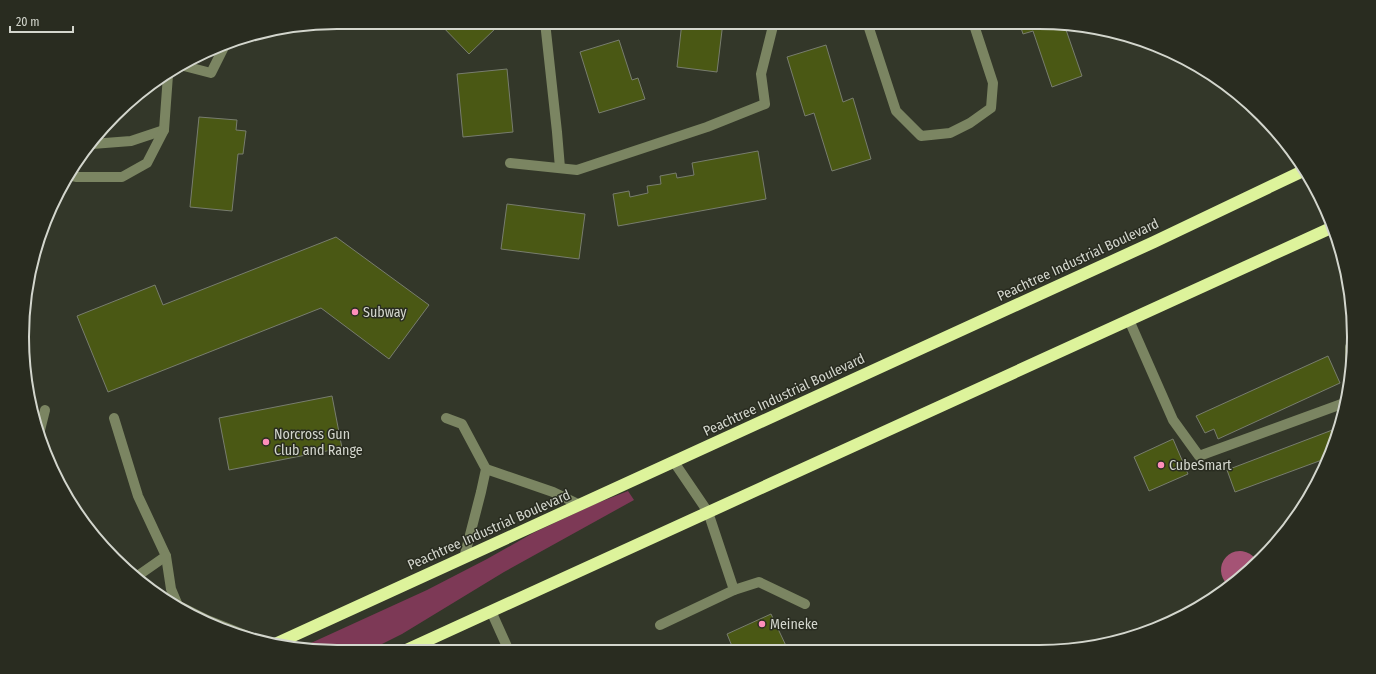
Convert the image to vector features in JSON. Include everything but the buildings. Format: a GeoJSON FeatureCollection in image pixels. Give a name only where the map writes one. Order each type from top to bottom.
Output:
{"type":"FeatureCollection","features":[{"type":"Feature","properties":{"kind":"highway","name":"Peachtree Industrial Boulevard"},"geometry":{"type":"LineString","coordinates":[[284,640],[1154,242],[1299,173]]}},
{"type":"Feature","properties":{"kind":"highway"},"geometry":{"type":"LineString","coordinates":[[418,645],[1328,229]]}},
{"type":"Feature","properties":{"kind":"street"},"geometry":{"type":"LineString","coordinates":[[546,29],[558,132],[560,168]]}},
{"type":"Feature","properties":{"kind":"street"},"geometry":{"type":"LineString","coordinates":[[510,163],[577,170],[707,127],[765,104],[761,74],[772,29]]}},
{"type":"Feature","properties":{"kind":"street"},"geometry":{"type":"LineString","coordinates":[[869,29],[896,112],[921,136],[950,133],[970,123],[991,108],[993,83],[975,29]]}},
{"type":"Feature","properties":{"kind":"street"},"geometry":{"type":"LineString","coordinates":[[189,67],[211,73],[222,51]]}},
{"type":"Feature","properties":{"kind":"street"},"geometry":{"type":"LineString","coordinates":[[74,176],[122,177],[147,163],[164,130],[168,80]]}},
{"type":"Feature","properties":{"kind":"street"},"geometry":{"type":"LineString","coordinates":[[98,144],[131,141],[164,130]]}},
{"type":"Feature","properties":{"kind":"street"},"geometry":{"type":"LineString","coordinates":[[1129,320],[1172,420],[1199,456],[1339,405]]}},
{"type":"Feature","properties":{"kind":"street"},"geometry":{"type":"LineString","coordinates":[[41,424],[44,410]]}},
{"type":"Feature","properties":{"kind":"street"},"geometry":{"type":"LineString","coordinates":[[114,418],[138,496],[166,556],[171,589],[176,599]]}},
{"type":"Feature","properties":{"kind":"street"},"geometry":{"type":"LineString","coordinates":[[446,418],[462,424],[486,469],[482,492],[464,558]]}},
{"type":"Feature","properties":{"kind":"street"},"geometry":{"type":"LineString","coordinates":[[674,462],[708,512],[734,590]]}},
{"type":"Feature","properties":{"kind":"street"},"geometry":{"type":"LineString","coordinates":[[486,469],[553,492],[580,505]]}},
{"type":"Feature","properties":{"kind":"street"},"geometry":{"type":"LineString","coordinates":[[141,574],[166,556]]}},
{"type":"Feature","properties":{"kind":"street"},"geometry":{"type":"LineString","coordinates":[[660,625],[734,590],[759,582],[805,604]]}},
{"type":"Feature","properties":{"kind":"street"},"geometry":{"type":"LineString","coordinates":[[491,612],[506,645]]}},
{"type":"Feature","properties":{"kind":"shaded area"},"geometry":{"type":"Polygon","coordinates":[[[628,491],[634,500],[504,572],[402,634],[380,645],[310,643],[427,590],[533,533],[595,504],[628,491]]]}},
{"type":"Feature","properties":{"kind":"place","name":"Subway"},"geometry":{"type":"Point","coordinates":[355,312]}},
{"type":"Feature","properties":{"kind":"place","name":"Norcross Gun Club and Range"},"geometry":{"type":"Point","coordinates":[266,442]}},
{"type":"Feature","properties":{"kind":"place","name":"CubeSmart"},"geometry":{"type":"Point","coordinates":[1161,465]}},
{"type":"Feature","properties":{"kind":"place","name":"Meineke"},"geometry":{"type":"Point","coordinates":[762,624]}}]}
